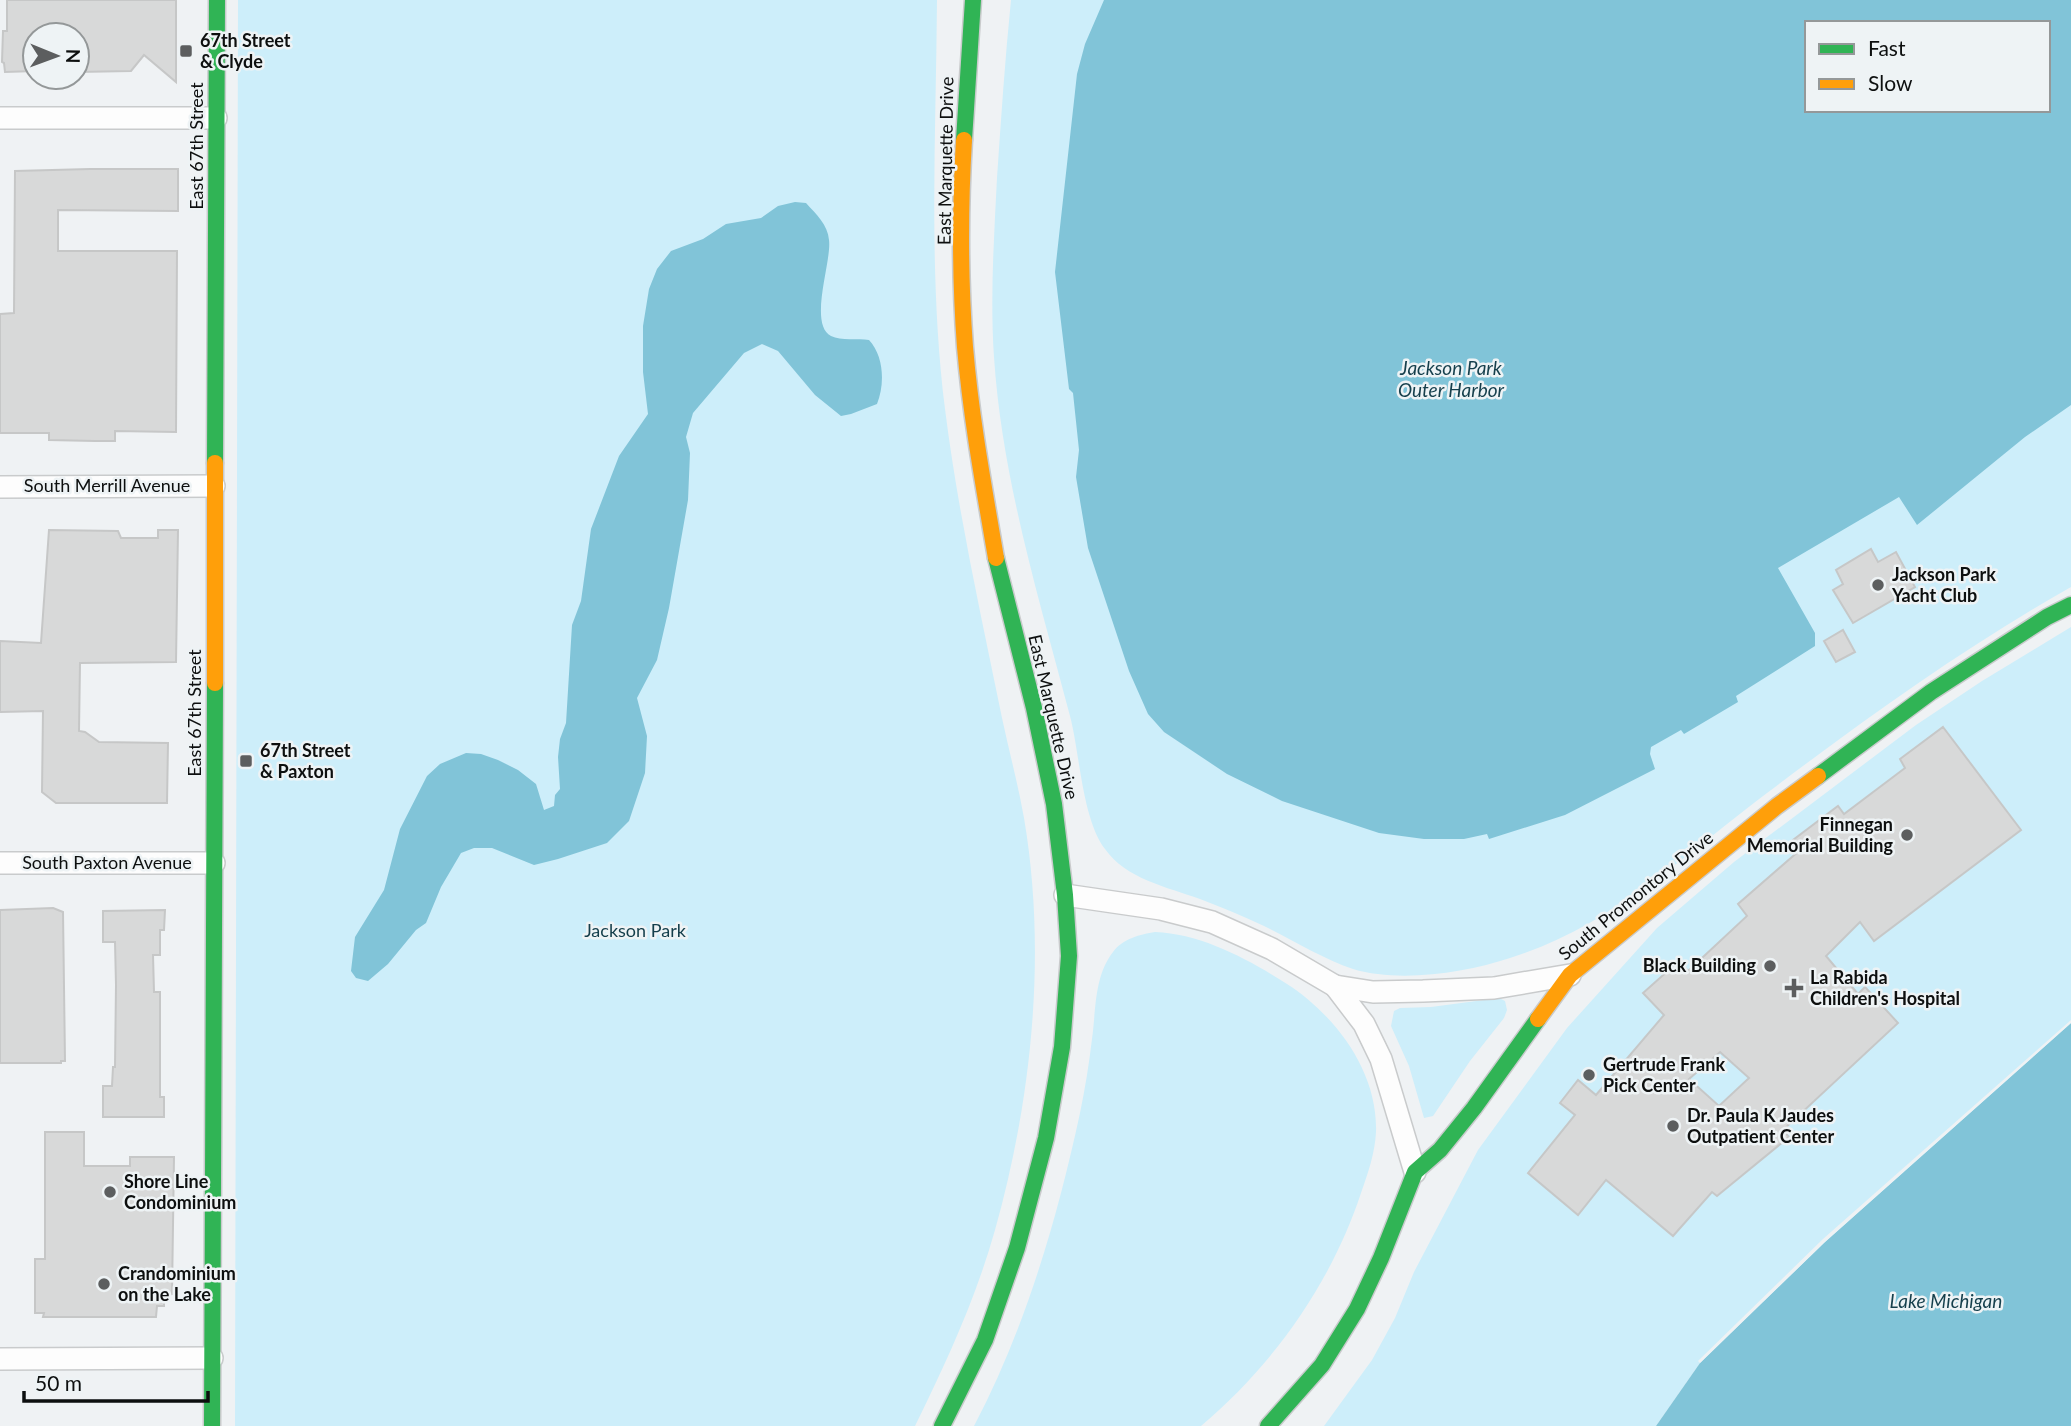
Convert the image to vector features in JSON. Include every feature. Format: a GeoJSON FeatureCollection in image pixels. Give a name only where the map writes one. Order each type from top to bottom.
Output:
{"type":"FeatureCollection","features":[{"type":"Feature","properties":{"kind":"street","name":"East 67th Street"},"geometry":{"type":"LineString","coordinates":[[212,1426],[217,0]]}},
{"type":"Feature","properties":{"kind":"street","name":"East Marquette Drive"},"geometry":{"type":"LineString","coordinates":[[942,1426],[985,1340],[1017,1248],[1046,1138],[1062,1047],[1069,956],[1065,895],[1051,790],[1034,708],[997,565],[979,458],[965,347],[961,191],[973,0]]}},
{"type":"Feature","properties":{"kind":"street"},"geometry":{"type":"LineString","coordinates":[[0,118],[216,118]]}},
{"type":"Feature","properties":{"kind":"street","name":"South Merrill Avenue"},"geometry":{"type":"LineString","coordinates":[[0,487],[214,486]]}},
{"type":"Feature","properties":{"kind":"street","name":"South Promontory Drive"},"geometry":{"type":"LineString","coordinates":[[1268,1426],[1322,1365],[1357,1309],[1381,1258],[1415,1172],[1440,1150],[1474,1108],[1570,975],[1777,806],[1931,692],[2047,617],[2071,605]]}},
{"type":"Feature","properties":{"kind":"street","name":"South Paxton Avenue"},"geometry":{"type":"LineString","coordinates":[[0,863],[214,863]]}},
{"type":"Feature","properties":{"kind":"street"},"geometry":{"type":"LineString","coordinates":[[1065,895],[1161,909],[1212,922],[1272,949],[1335,986],[1373,992],[1423,992],[1494,988],[1570,975]]}},
{"type":"Feature","properties":{"kind":"street"},"geometry":{"type":"LineString","coordinates":[[1335,986],[1364,1024],[1381,1059],[1415,1172]]}},
{"type":"Feature","properties":{"kind":"street"},"geometry":{"type":"LineString","coordinates":[[0,1359],[212,1358]]}},
{"type":"Feature","properties":{"kind":"green space","name":"Jackson Park"},"geometry":{"type":"Polygon","coordinates":[[[238,0],[937,0],[935,256],[936,307],[945,409],[963,525],[1024,818],[1031,869],[1035,973],[1032,1025],[1018,1129],[995,1230],[959,1330],[915,1426],[235,1426],[238,0]]]}},
{"type":"Feature","properties":{"kind":"green space","name":"Jackson Park Outer Harbor"},"geometry":{"type":"Polygon","coordinates":[[[1011,0],[2071,0],[2071,587],[1954,659],[1878,711],[1646,887],[1581,928],[1510,958],[1453,972],[1391,975],[1342,965],[1240,915],[1136,875],[1114,859],[1097,836],[1086,804],[1070,716],[1023,538],[998,403],[992,290],[997,178],[1011,0]]]}},
{"type":"Feature","properties":{"kind":"green space"},"geometry":{"type":"Polygon","coordinates":[[[2071,627],[2071,1023],[1700,1363],[1656,1426],[1324,1426],[1372,1360],[1395,1318],[1414,1272],[1478,1150],[1567,1028],[1657,928],[1734,862],[1916,725],[2071,627]]]}},
{"type":"Feature","properties":{"kind":"green space"},"geometry":{"type":"Polygon","coordinates":[[[1155,932],[1190,937],[1240,957],[1305,997],[1337,1028],[1361,1067],[1375,1109],[1374,1148],[1361,1193],[1333,1259],[1297,1321],[1252,1377],[1201,1426],[974,1426],[1024,1313],[1050,1233],[1082,1104],[1102,972],[1113,952],[1121,944],[1155,932]]]}},
{"type":"Feature","properties":{"kind":"green space"},"geometry":{"type":"Polygon","coordinates":[[[1499,998],[1505,1001],[1507,1010],[1504,1018],[1470,1061],[1433,1116],[1424,1118],[1409,1066],[1391,1026],[1394,1011],[1400,1008],[1431,1007],[1499,998]]]}},
{"type":"Feature","properties":{"kind":"water","name":"Jackson Park Outer Harbor"},"geometry":{"type":"Polygon","coordinates":[[[1104,0],[2071,0],[2071,405],[2025,437],[1917,525],[1899,497],[1778,568],[1815,633],[1815,646],[1736,696],[1738,702],[1684,734],[1681,730],[1651,747],[1650,754],[1655,769],[1565,815],[1489,839],[1487,834],[1464,839],[1424,839],[1379,833],[1282,801],[1227,774],[1164,732],[1148,714],[1129,671],[1088,548],[1076,477],[1079,450],[1073,393],[1069,389],[1055,272],[1077,74],[1085,44],[1104,0]]]}},
{"type":"Feature","properties":{"kind":"water"},"geometry":{"type":"Polygon","coordinates":[[[795,202],[806,203],[821,220],[828,235],[829,250],[821,306],[824,329],[835,338],[869,340],[874,347],[882,370],[877,404],[841,416],[815,395],[778,351],[762,344],[744,353],[693,413],[686,437],[690,453],[688,500],[657,660],[637,698],[647,736],[645,773],[629,821],[607,843],[534,865],[492,848],[474,848],[461,853],[441,887],[426,923],[416,930],[388,964],[368,981],[356,978],[351,971],[355,937],[384,890],[400,829],[427,776],[440,764],[466,753],[481,754],[498,760],[518,770],[536,784],[544,810],[554,806],[555,795],[560,789],[558,757],[560,739],[566,723],[572,625],[581,601],[591,529],[619,456],[648,414],[643,372],[643,326],[649,289],[657,269],[671,251],[703,239],[726,224],[761,218],[778,206],[795,202]]]}},
{"type":"Feature","properties":{"kind":"water","name":"Lake Michigan"},"geometry":{"type":"Polygon","coordinates":[[[2071,1023],[2071,1426],[1656,1426],[1700,1363],[1825,1242],[2071,1023]]]}},
{"type":"Feature","properties":{"kind":"pier"},"geometry":{"type":"Polygon","coordinates":[[[2071,1020],[2071,1023],[1825,1242],[1700,1363],[1698,1361],[1823,1239],[2071,1020]]]}},
{"type":"Feature","properties":{"kind":"building"},"geometry":{"type":"Polygon","coordinates":[[[7,0],[176,0],[176,82],[144,55],[131,71],[91,72],[91,21],[21,21],[21,71],[5,72],[2,62],[3,31],[7,31],[7,0]]]}},
{"type":"Feature","properties":{"kind":"building"},"geometry":{"type":"Polygon","coordinates":[[[178,169],[178,211],[58,210],[58,251],[177,251],[176,432],[115,431],[115,441],[49,440],[49,433],[0,433],[0,314],[14,313],[15,171],[178,169]]]}},
{"type":"Feature","properties":{"kind":"building"},"geometry":{"type":"Polygon","coordinates":[[[49,530],[118,531],[121,538],[158,538],[158,530],[178,530],[176,662],[80,663],[79,731],[99,742],[168,743],[167,803],[56,803],[42,792],[43,711],[0,712],[0,641],[41,643],[49,530]]]}},
{"type":"Feature","properties":{"kind":"building","name":"Jackson Park Yacht Club"},"geometry":{"type":"Polygon","coordinates":[[[1871,549],[1878,562],[1896,552],[1915,587],[1853,623],[1833,590],[1843,584],[1836,570],[1871,549]]]}},
{"type":"Feature","properties":{"kind":"building"},"geometry":{"type":"Polygon","coordinates":[[[1843,630],[1855,652],[1836,662],[1824,641],[1843,630]]]}},
{"type":"Feature","properties":{"kind":"building"},"geometry":{"type":"Polygon","coordinates":[[[1943,727],[2021,830],[1874,941],[1860,922],[1826,956],[1858,994],[1865,987],[1898,1023],[1783,1130],[1789,1137],[1717,1196],[1712,1192],[1673,1236],[1606,1180],[1578,1215],[1528,1173],[1575,1115],[1560,1103],[1578,1080],[1596,1095],[1664,1015],[1643,993],[1679,961],[1688,971],[1747,916],[1738,904],[1800,850],[1793,840],[1838,806],[1844,814],[1905,768],[1900,759],[1943,727]],[[1720,1052],[1689,1079],[1719,1106],[1749,1078],[1720,1052]]]}},
{"type":"Feature","properties":{"kind":"building"},"geometry":{"type":"Polygon","coordinates":[[[53,908],[63,912],[65,1061],[0,1063],[0,910],[53,908]]]}},
{"type":"Feature","properties":{"kind":"building"},"geometry":{"type":"Polygon","coordinates":[[[165,910],[164,930],[160,930],[160,955],[153,955],[154,992],[160,992],[160,1097],[164,1097],[164,1117],[103,1117],[103,1086],[112,1086],[115,1067],[116,985],[115,942],[103,942],[103,911],[165,910]]]}},
{"type":"Feature","properties":{"kind":"building"},"geometry":{"type":"Polygon","coordinates":[[[45,1132],[84,1132],[84,1166],[130,1166],[130,1157],[174,1157],[172,1294],[164,1295],[164,1306],[157,1306],[156,1317],[43,1317],[44,1313],[35,1313],[35,1259],[45,1259],[45,1132]]]}},
{"type":"Feature","properties":{"kind":"traffic: fast"},"geometry":{"type":"LineString","coordinates":[[215,463],[217,0]]}},
{"type":"Feature","properties":{"kind":"traffic: fast"},"geometry":{"type":"LineString","coordinates":[[964,140],[973,0]]}},
{"type":"Feature","properties":{"kind":"traffic: fast"},"geometry":{"type":"LineString","coordinates":[[942,1426],[985,1340],[1017,1248],[1046,1138],[1062,1047],[1069,956],[1054,804],[1034,708],[996,558]]}},
{"type":"Feature","properties":{"kind":"traffic: fast"},"geometry":{"type":"LineString","coordinates":[[1818,776],[1931,692],[2047,617],[2071,605]]}},
{"type":"Feature","properties":{"kind":"traffic: fast"},"geometry":{"type":"LineString","coordinates":[[212,1426],[215,683]]}},
{"type":"Feature","properties":{"kind":"traffic: fast"},"geometry":{"type":"LineString","coordinates":[[1268,1426],[1322,1365],[1357,1309],[1381,1258],[1415,1172],[1440,1150],[1474,1108],[1538,1019]]}},
{"type":"Feature","properties":{"kind":"traffic: slow"},"geometry":{"type":"LineString","coordinates":[[964,140],[961,244],[965,347],[974,427],[996,558]]}},
{"type":"Feature","properties":{"kind":"traffic: slow"},"geometry":{"type":"LineString","coordinates":[[215,463],[215,683]]}},
{"type":"Feature","properties":{"kind":"traffic: slow"},"geometry":{"type":"LineString","coordinates":[[1538,1019],[1570,975],[1777,806],[1818,776]]}},
{"type":"Feature","properties":{"kind":"place","name":"67th Street & Clyde"},"geometry":{"type":"Point","coordinates":[186,51]}},
{"type":"Feature","properties":{"kind":"place","name":"Jackson Park Yacht Club"},"geometry":{"type":"Point","coordinates":[1878,585]}},
{"type":"Feature","properties":{"kind":"place","name":"67th Street & Paxton"},"geometry":{"type":"Point","coordinates":[246,761]}},
{"type":"Feature","properties":{"kind":"place","name":"Finnegan Memorial Building"},"geometry":{"type":"Point","coordinates":[1907,835]}},
{"type":"Feature","properties":{"kind":"place","name":"Black Building"},"geometry":{"type":"Point","coordinates":[1770,966]}},
{"type":"Feature","properties":{"kind":"place","name":"La Rabida Children's Hospital"},"geometry":{"type":"Point","coordinates":[1794,988]}},
{"type":"Feature","properties":{"kind":"place","name":"Gertrude Frank Pick Center"},"geometry":{"type":"Point","coordinates":[1589,1075]}},
{"type":"Feature","properties":{"kind":"place","name":"Dr. Paula K Jaudes Outpatient Center"},"geometry":{"type":"Point","coordinates":[1673,1126]}},
{"type":"Feature","properties":{"kind":"place","name":"Shore Line Condominium"},"geometry":{"type":"Point","coordinates":[110,1192]}},
{"type":"Feature","properties":{"kind":"place","name":"Crandominium on the Lake"},"geometry":{"type":"Point","coordinates":[104,1284]}}]}
